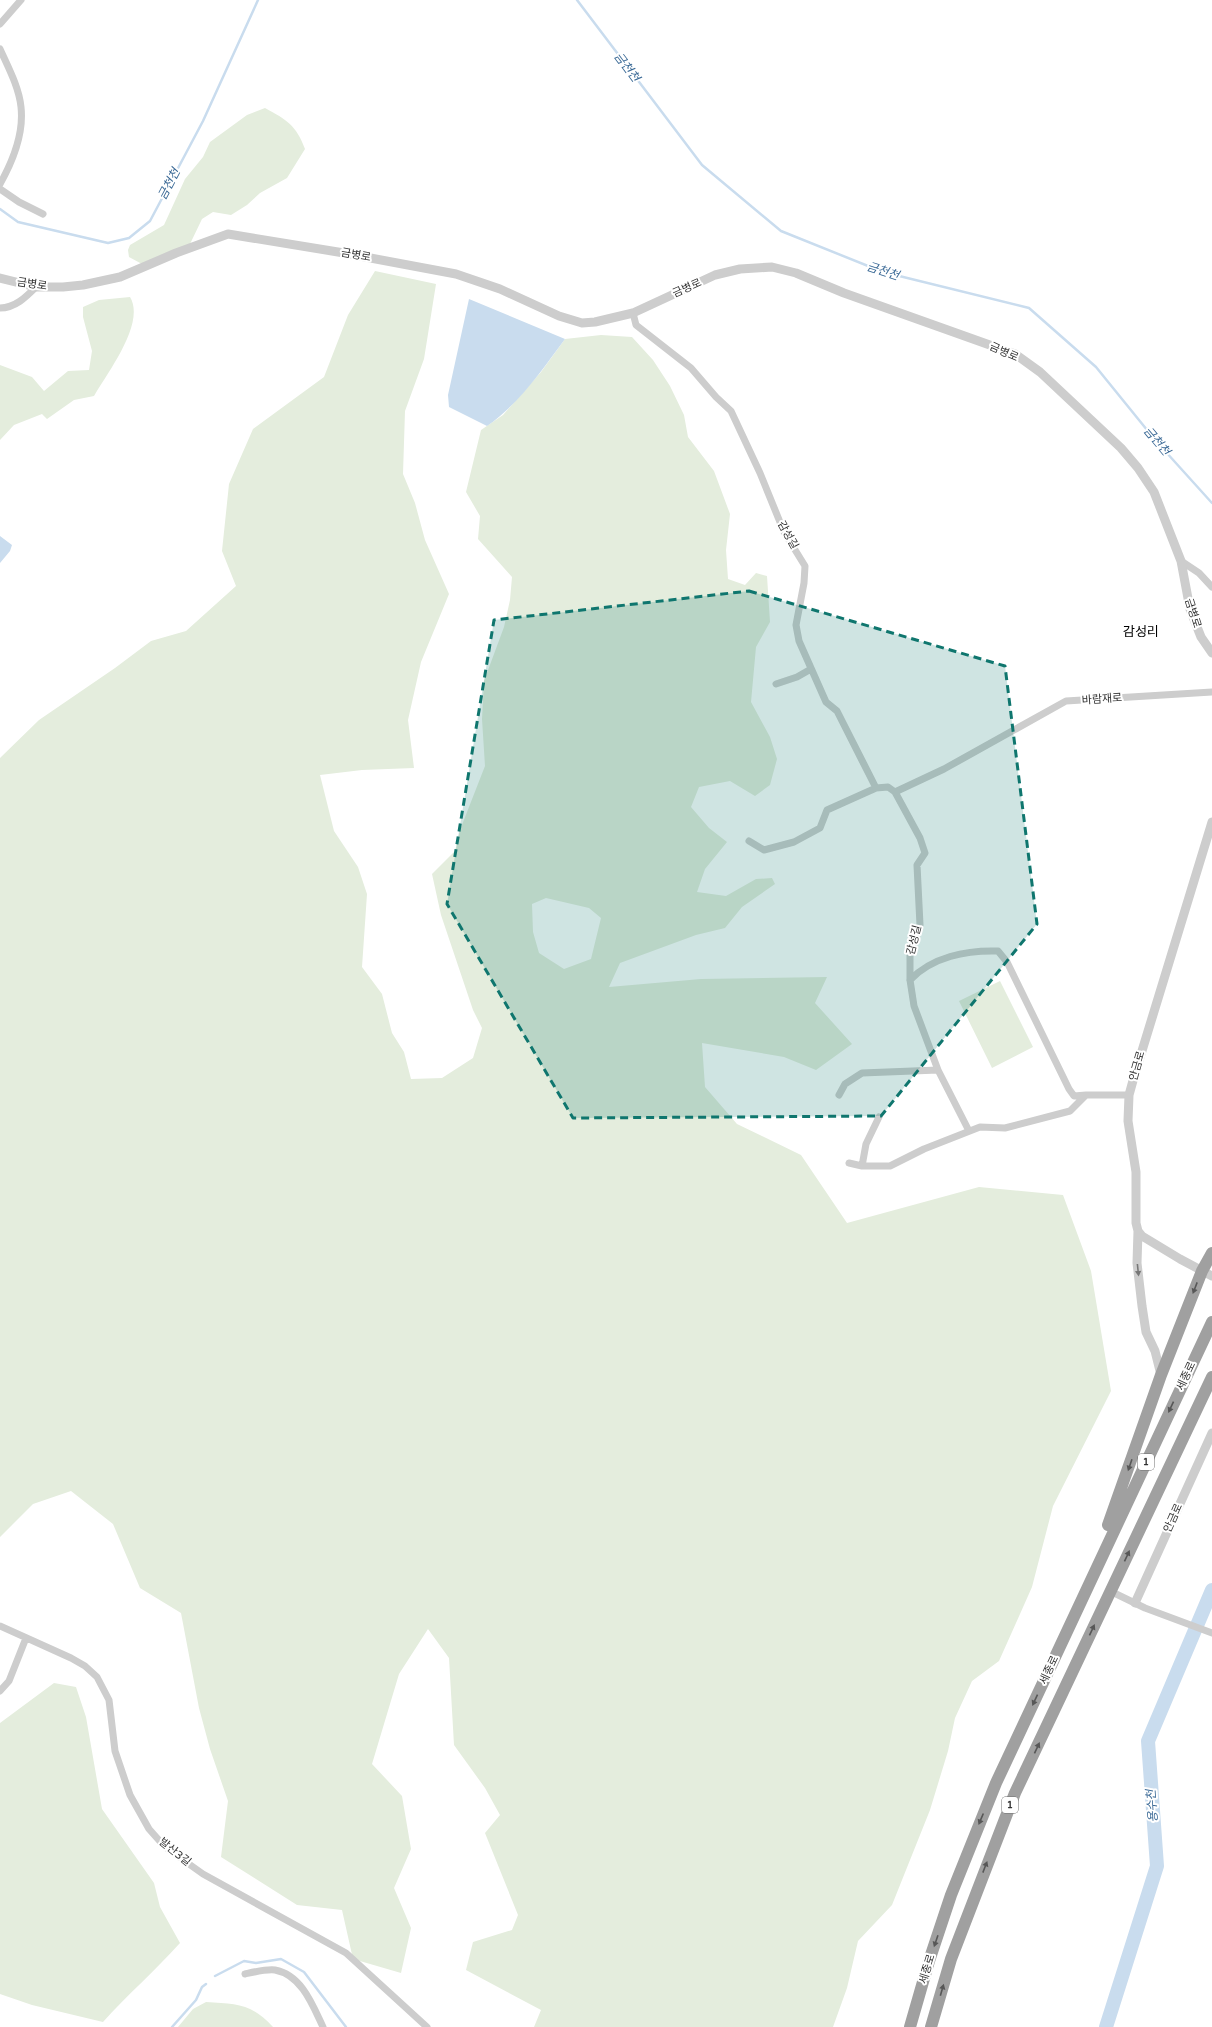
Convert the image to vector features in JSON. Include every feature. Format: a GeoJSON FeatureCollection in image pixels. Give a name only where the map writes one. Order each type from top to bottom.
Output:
{"type":"FeatureCollection","features":[{"type":"Feature","properties":{"kind":"highway"},"geometry":{"type":"LineString","coordinates":[[1081,1602],[1161,1375],[1207,1274],[1212,1253]]}},
{"type":"Feature","properties":{"kind":"highway","name":"세종로"},"geometry":{"type":"LineString","coordinates":[[910,2027],[934,1946],[975,1833],[1000,1775],[1212,1322]]}},
{"type":"Feature","properties":{"kind":"highway","name":"세종로"},"geometry":{"type":"LineString","coordinates":[[931,2027],[954,1952],[1015,1793],[1212,1377]]}},
{"type":"Feature","properties":{"kind":"street"},"geometry":{"type":"LineString","coordinates":[[0,24],[21,0]]}},
{"type":"Feature","properties":{"kind":"street"},"geometry":{"type":"LineString","coordinates":[[0,49],[17,91],[21,107],[21,123],[18,142],[0,184]]}},
{"type":"Feature","properties":{"kind":"street"},"geometry":{"type":"LineString","coordinates":[[0,189],[19,202],[43,214]]}},
{"type":"Feature","properties":{"kind":"street","name":"금병로"},"geometry":{"type":"LineString","coordinates":[[0,278],[36,287],[70,287],[120,277],[176,253],[228,234],[344,253],[456,274],[500,289],[559,316],[582,323],[595,322],[634,313],[715,275],[740,269],[772,267],[796,273],[844,293],[1015,354],[1040,372],[1121,448],[1138,468],[1154,492],[1181,561],[1190,609],[1201,637],[1212,653]]}},
{"type":"Feature","properties":{"kind":"street"},"geometry":{"type":"LineString","coordinates":[[0,308],[6,308],[22,301],[36,287]]}},
{"type":"Feature","properties":{"kind":"street","name":"감성길"},"geometry":{"type":"LineString","coordinates":[[634,313],[636,325],[691,368],[731,411],[760,473],[784,532],[805,566],[804,584],[796,626],[799,640],[826,702],[836,711],[876,788]]}},
{"type":"Feature","properties":{"kind":"street"},"geometry":{"type":"LineString","coordinates":[[1181,561],[1199,574],[1212,587]]}},
{"type":"Feature","properties":{"kind":"street"},"geometry":{"type":"LineString","coordinates":[[776,684],[797,677],[811,669]]}},
{"type":"Feature","properties":{"kind":"street","name":"바람재로"},"geometry":{"type":"LineString","coordinates":[[895,792],[944,769],[1066,701],[1212,692]]}},
{"type":"Feature","properties":{"kind":"street"},"geometry":{"type":"LineString","coordinates":[[749,840],[764,850],[794,842],[820,828],[827,810],[876,788],[888,787],[895,792]]}},
{"type":"Feature","properties":{"kind":"street","name":"감성길"},"geometry":{"type":"LineString","coordinates":[[895,792],[920,838],[925,853],[917,865],[920,925],[910,952],[910,980],[914,1006],[938,1070],[969,1131]]}},
{"type":"Feature","properties":{"kind":"street","name":"안금로"},"geometry":{"type":"LineString","coordinates":[[1161,1375],[1155,1351],[1146,1332],[1137,1263],[1138,1231],[1136,1223],[1136,1172],[1128,1121],[1129,1095],[1212,822]]}},
{"type":"Feature","properties":{"kind":"street"},"geometry":{"type":"LineString","coordinates":[[910,980],[919,971],[928,966],[956,955],[979,950],[998,951],[1007,962],[1069,1089],[1074,1096],[1129,1095]]}},
{"type":"Feature","properties":{"kind":"street"},"geometry":{"type":"LineString","coordinates":[[839,1094],[845,1084],[862,1073],[938,1070]]}},
{"type":"Feature","properties":{"kind":"street"},"geometry":{"type":"LineString","coordinates":[[849,1163],[862,1166],[890,1166],[924,1149],[980,1127],[1005,1128],[1070,1111],[1086,1095]]}},
{"type":"Feature","properties":{"kind":"street"},"geometry":{"type":"LineString","coordinates":[[862,1166],[866,1144],[879,1117]]}},
{"type":"Feature","properties":{"kind":"street"},"geometry":{"type":"LineString","coordinates":[[1138,1231],[1142,1236],[1207,1274]]}},
{"type":"Feature","properties":{"kind":"street","name":"안금로"},"geometry":{"type":"LineString","coordinates":[[1135,1603],[1212,1433]]}},
{"type":"Feature","properties":{"kind":"street"},"geometry":{"type":"LineString","coordinates":[[1110,1591],[1135,1603],[1212,1633]]}},
{"type":"Feature","properties":{"kind":"street","name":"발산3길"},"geometry":{"type":"LineString","coordinates":[[0,1626],[72,1658],[85,1666],[97,1677],[109,1700],[115,1751],[130,1795],[149,1829],[165,1847],[204,1874],[346,1953],[427,2027]]}},
{"type":"Feature","properties":{"kind":"street"},"geometry":{"type":"LineString","coordinates":[[0,1691],[9,1681],[26,1638]]}},
{"type":"Feature","properties":{"kind":"street"},"geometry":{"type":"LineString","coordinates":[[245,1974],[275,1970],[288,1975],[299,1983],[306,1993],[323,2027]]}},
{"type":"Feature","properties":{"kind":"highlighted area"},"geometry":{"type":"Polygon","coordinates":[[[749,591],[1005,666],[1037,924],[881,1116],[573,1118],[447,904],[494,620],[749,591]]]}},
{"type":"Feature","properties":{"kind":"green space"},"geometry":{"type":"Polygon","coordinates":[[[265,108],[290,124],[298,134],[305,149],[287,178],[260,193],[247,205],[231,215],[213,212],[202,219],[190,244],[142,264],[129,257],[128,250],[130,245],[164,225],[185,179],[203,157],[210,142],[247,115],[265,108]]]}},
{"type":"Feature","properties":{"kind":"green space"},"geometry":{"type":"Polygon","coordinates":[[[375,271],[436,284],[424,359],[405,411],[403,474],[415,503],[425,540],[449,594],[421,662],[408,720],[414,768],[362,770],[320,775],[334,831],[358,867],[367,894],[362,967],[382,994],[392,1033],[404,1052],[411,1079],[442,1078],[473,1058],[482,1028],[473,1010],[441,915],[432,874],[455,851],[460,830],[485,766],[482,719],[484,681],[504,627],[510,600],[512,577],[478,539],[480,516],[466,492],[481,430],[503,415],[541,372],[565,339],[601,335],[632,337],[653,360],[670,386],[684,415],[688,437],[714,471],[730,514],[726,550],[728,579],[745,585],[756,573],[767,576],[770,622],[756,647],[751,702],[770,737],[777,759],[770,785],[755,796],[730,781],[699,787],[691,807],[709,828],[727,842],[705,869],[697,892],[726,896],[756,879],[772,878],[775,884],[742,907],[725,928],[696,935],[620,963],[609,987],[701,979],[827,977],[815,1003],[852,1044],[816,1070],[784,1057],[702,1043],[705,1087],[737,1124],[801,1155],[847,1223],[979,1187],[1063,1195],[1091,1271],[1111,1391],[1053,1506],[1032,1587],[999,1661],[972,1681],[955,1718],[948,1751],[930,1810],[892,1905],[858,1941],[847,1988],[833,2027],[534,2027],[541,2010],[466,1970],[473,1942],[512,1930],[518,1915],[485,1833],[500,1815],[485,1788],[454,1745],[449,1658],[428,1629],[399,1674],[372,1764],[402,1796],[411,1849],[394,1888],[411,1928],[401,1973],[353,1959],[342,1910],[297,1905],[221,1857],[228,1801],[210,1749],[199,1708],[181,1613],[140,1588],[113,1524],[71,1491],[33,1504],[0,1537],[0,758],[39,720],[115,668],[151,641],[186,631],[236,586],[222,551],[229,484],[253,429],[324,377],[348,315],[375,271]],[[546,898],[532,904],[533,932],[539,953],[564,969],[591,959],[601,918],[589,908],[546,898]]]}},
{"type":"Feature","properties":{"kind":"green space"},"geometry":{"type":"Polygon","coordinates":[[[130,297],[134,308],[133,320],[129,334],[123,348],[94,396],[74,400],[47,419],[42,414],[14,425],[0,440],[0,365],[32,377],[44,391],[68,371],[89,370],[92,351],[83,317],[83,307],[99,300],[130,297]]]}},
{"type":"Feature","properties":{"kind":"green space"},"geometry":{"type":"Polygon","coordinates":[[[1000,981],[1033,1047],[992,1068],[959,1001],[1000,981]]]}},
{"type":"Feature","properties":{"kind":"green space"},"geometry":{"type":"Polygon","coordinates":[[[54,1683],[76,1687],[86,1717],[102,1809],[154,1883],[160,1907],[180,1943],[103,2022],[32,2005],[0,1994],[0,1723],[54,1683]]]}},
{"type":"Feature","properties":{"kind":"green space"},"geometry":{"type":"Polygon","coordinates":[[[206,2002],[235,2004],[242,2006],[257,2013],[273,2027],[178,2027],[193,2009],[206,2002]]]}},
{"type":"Feature","properties":{"kind":"water"},"geometry":{"type":"Polygon","coordinates":[[[469,299],[565,339],[520,397],[487,426],[449,407],[448,395],[469,299]]]}},
{"type":"Feature","properties":{"kind":"water"},"geometry":{"type":"Polygon","coordinates":[[[0,536],[12,545],[10,551],[0,563],[0,536]]]}},
{"type":"Feature","properties":{"kind":"waterway","name":"금천천"},"geometry":{"type":"LineString","coordinates":[[0,209],[18,222],[108,243],[129,238],[150,221],[203,121],[258,0]]}},
{"type":"Feature","properties":{"kind":"waterway","name":"금천천"},"geometry":{"type":"LineString","coordinates":[[577,0],[702,165],[781,231],[883,272],[1029,308],[1096,367],[1156,441],[1212,503]]}},
{"type":"Feature","properties":{"kind":"waterway","name":"용수천"},"geometry":{"type":"LineString","coordinates":[[1106,2027],[1157,1866],[1148,1741],[1212,1590]]}},
{"type":"Feature","properties":{"kind":"waterway"},"geometry":{"type":"LineString","coordinates":[[215,1976],[244,1961],[256,1963],[281,1959],[304,1972],[346,2027]]}},
{"type":"Feature","properties":{"kind":"waterway"},"geometry":{"type":"LineString","coordinates":[[172,2027],[196,2000],[202,1987],[206,1984]]}},
{"type":"Feature","properties":{"kind":"district","name":"감성리"},"geometry":{"type":"Point","coordinates":[1141,632]}}]}
